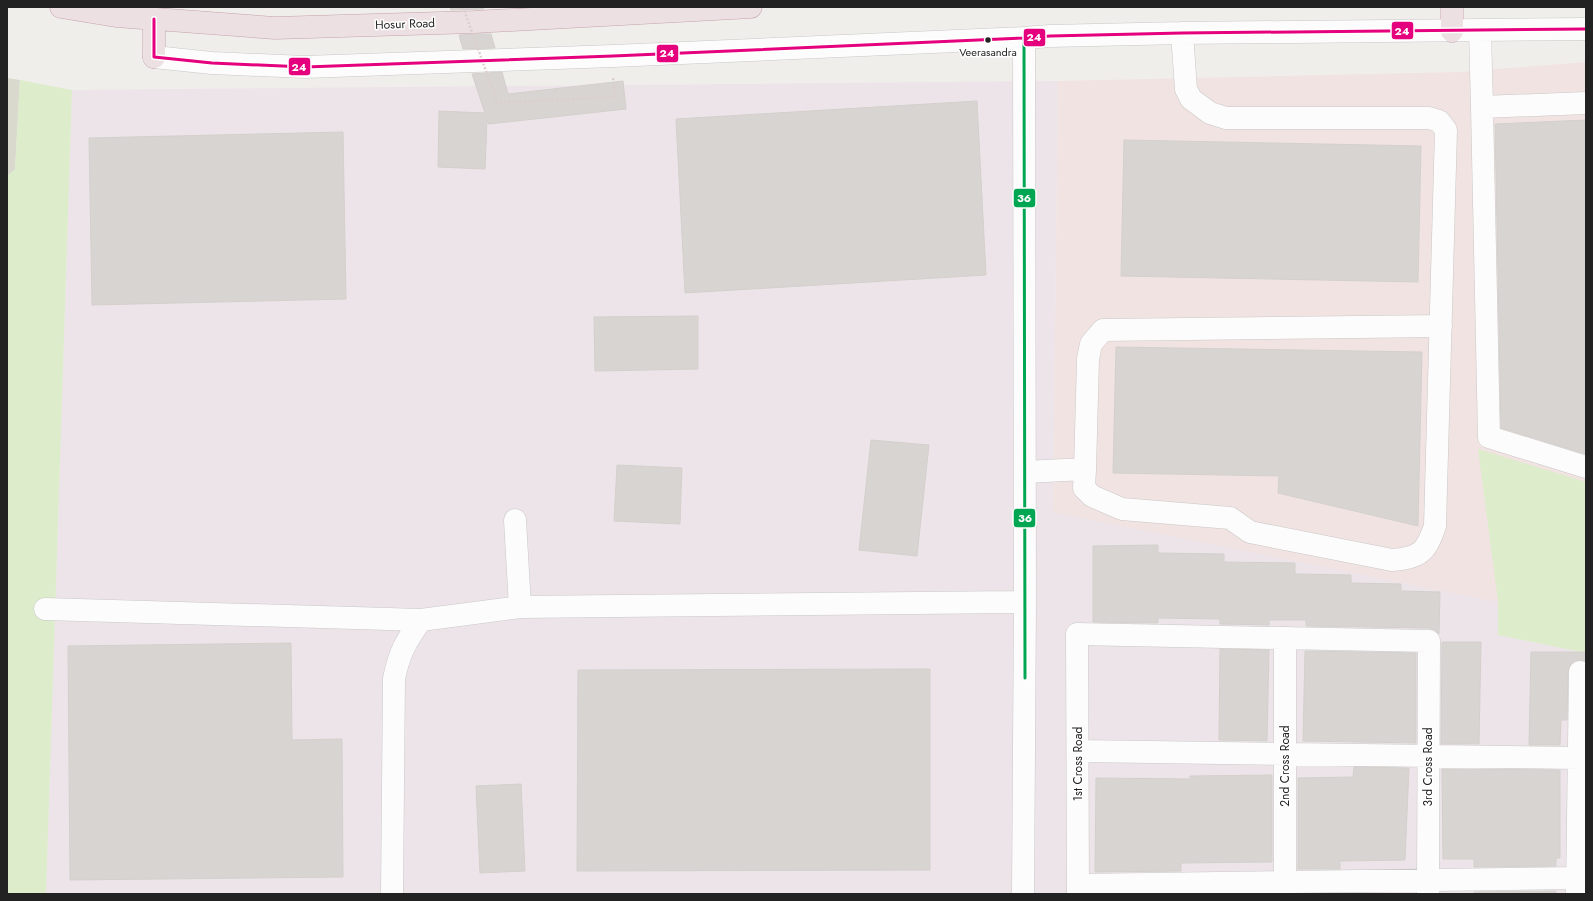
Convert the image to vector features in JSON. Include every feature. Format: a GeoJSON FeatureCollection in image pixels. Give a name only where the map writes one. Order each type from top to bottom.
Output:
{"type":"FeatureCollection","features":[{"type":"Feature","properties":{"kind":"highway","name":"Hosur Road"},"geometry":{"type":"LineString","coordinates":[[60,7],[116,16],[275,28],[474,22],[751,7]]}},
{"type":"Feature","properties":{"kind":"highway"},"geometry":{"type":"LineString","coordinates":[[1452,7],[1452,31]]}},
{"type":"Feature","properties":{"kind":"highway"},"geometry":{"type":"LineString","coordinates":[[154,19],[154,57]]}},
{"type":"Feature","properties":{"kind":"street"},"geometry":{"type":"LineString","coordinates":[[1480,30],[1488,437],[1586,467]]}},
{"type":"Feature","properties":{"kind":"street"},"geometry":{"type":"LineString","coordinates":[[154,57],[212,63],[305,67],[613,56],[1050,36],[1182,33],[1586,30]]}},
{"type":"Feature","properties":{"kind":"street"},"geometry":{"type":"LineString","coordinates":[[1182,33],[1186,89],[1191,99],[1210,113],[1226,118],[1428,118],[1439,121],[1446,130],[1441,326],[1435,526],[1430,541],[1419,554],[1408,559],[1392,560],[1250,532],[1230,518],[1122,509],[1092,496],[1084,488],[1088,359],[1091,344],[1103,330],[1441,326]]}},
{"type":"Feature","properties":{"kind":"street"},"geometry":{"type":"LineString","coordinates":[[1023,894],[1026,602],[1024,38]]}},
{"type":"Feature","properties":{"kind":"street"},"geometry":{"type":"LineString","coordinates":[[1482,107],[1586,103]]}},
{"type":"Feature","properties":{"kind":"street"},"geometry":{"type":"LineString","coordinates":[[1025,472],[1085,469]]}},
{"type":"Feature","properties":{"kind":"street"},"geometry":{"type":"LineString","coordinates":[[515,520],[520,608]]}},
{"type":"Feature","properties":{"kind":"street"},"geometry":{"type":"LineString","coordinates":[[45,609],[421,620],[520,608],[1026,602]]}},
{"type":"Feature","properties":{"kind":"street"},"geometry":{"type":"LineString","coordinates":[[392,894],[394,679],[397,660],[407,640],[421,620]]}},
{"type":"Feature","properties":{"kind":"street","name":"1st Cross Road"},"geometry":{"type":"LineString","coordinates":[[1078,889],[1077,634],[1285,638]]}},
{"type":"Feature","properties":{"kind":"street","name":"3rd Cross Road"},"geometry":{"type":"LineString","coordinates":[[1285,638],[1429,641],[1428,887]]}},
{"type":"Feature","properties":{"kind":"street","name":"2nd Cross Road"},"geometry":{"type":"LineString","coordinates":[[1285,638],[1285,888]]}},
{"type":"Feature","properties":{"kind":"street"},"geometry":{"type":"LineString","coordinates":[[1078,889],[1428,887],[1579,872],[1582,793],[1579,758],[1583,726],[1580,672]]}},
{"type":"Feature","properties":{"kind":"street"},"geometry":{"type":"LineString","coordinates":[[1078,752],[1579,758]]}},
{"type":"Feature","properties":{"kind":"path"},"geometry":{"type":"LineString","coordinates":[[463,7],[497,102],[615,97]]}},
{"type":"Feature","properties":{"kind":"shaded area"},"geometry":{"type":"Polygon","coordinates":[[[1586,62],[1586,653],[1053,512],[1058,81],[1460,72],[1586,62]]]}},
{"type":"Feature","properties":{"kind":"shaded area"},"geometry":{"type":"Polygon","coordinates":[[[7,78],[20,80],[15,170],[7,176],[7,78]]]}},
{"type":"Feature","properties":{"kind":"shaded area"},"geometry":{"type":"Polygon","coordinates":[[[1058,81],[1053,512],[1498,602],[1498,635],[1586,653],[1586,894],[46,894],[72,90],[1058,81]]]}},
{"type":"Feature","properties":{"kind":"green space"},"geometry":{"type":"Polygon","coordinates":[[[20,80],[72,90],[46,894],[7,894],[7,176],[15,170],[20,80]]]}},
{"type":"Feature","properties":{"kind":"green space"},"geometry":{"type":"Polygon","coordinates":[[[1478,449],[1586,482],[1586,653],[1498,635],[1498,601],[1478,449]]]}},
{"type":"Feature","properties":{"kind":"building"},"geometry":{"type":"Polygon","coordinates":[[[450,7],[484,7],[484,9],[451,10],[450,7]]]}},
{"type":"Feature","properties":{"kind":"building"},"geometry":{"type":"Polygon","coordinates":[[[491,34],[495,48],[463,49],[459,35],[491,34]]]}},
{"type":"Feature","properties":{"kind":"building"},"geometry":{"type":"Polygon","coordinates":[[[502,72],[508,94],[623,81],[626,109],[489,124],[487,120],[485,169],[438,167],[439,111],[485,113],[472,74],[502,72]]]}},
{"type":"Feature","properties":{"kind":"building"},"geometry":{"type":"Polygon","coordinates":[[[977,101],[986,275],[685,293],[676,119],[977,101]]]}},
{"type":"Feature","properties":{"kind":"building"},"geometry":{"type":"Polygon","coordinates":[[[1586,120],[1586,454],[1501,428],[1495,124],[1586,120]]]}},
{"type":"Feature","properties":{"kind":"building"},"geometry":{"type":"Polygon","coordinates":[[[343,132],[346,299],[92,305],[89,138],[343,132]]]}},
{"type":"Feature","properties":{"kind":"building"},"geometry":{"type":"Polygon","coordinates":[[[1124,140],[1421,146],[1418,282],[1121,276],[1124,140]]]}},
{"type":"Feature","properties":{"kind":"building"},"geometry":{"type":"Polygon","coordinates":[[[698,316],[698,369],[595,371],[594,317],[698,316]]]}},
{"type":"Feature","properties":{"kind":"building"},"geometry":{"type":"Polygon","coordinates":[[[1116,347],[1422,352],[1418,526],[1278,493],[1279,476],[1113,473],[1116,347]]]}},
{"type":"Feature","properties":{"kind":"building"},"geometry":{"type":"Polygon","coordinates":[[[871,440],[929,445],[917,556],[859,550],[871,440]]]}},
{"type":"Feature","properties":{"kind":"building"},"geometry":{"type":"Polygon","coordinates":[[[617,465],[682,468],[680,524],[614,521],[617,465]]]}},
{"type":"Feature","properties":{"kind":"building"},"geometry":{"type":"Polygon","coordinates":[[[1158,545],[1158,553],[1224,554],[1224,562],[1295,563],[1295,574],[1351,575],[1351,583],[1401,584],[1401,591],[1440,592],[1439,634],[1435,630],[1429,628],[1306,626],[1306,620],[1269,620],[1269,625],[1220,624],[1220,619],[1158,618],[1158,623],[1093,622],[1093,546],[1158,545]]]}},
{"type":"Feature","properties":{"kind":"building"},"geometry":{"type":"Polygon","coordinates":[[[1442,642],[1481,642],[1479,744],[1441,744],[1442,642]]]}},
{"type":"Feature","properties":{"kind":"building"},"geometry":{"type":"Polygon","coordinates":[[[291,643],[292,740],[342,739],[343,877],[70,880],[68,646],[291,643]]]}},
{"type":"Feature","properties":{"kind":"building"},"geometry":{"type":"Polygon","coordinates":[[[1220,649],[1269,650],[1267,741],[1219,740],[1220,649]]]}},
{"type":"Feature","properties":{"kind":"building"},"geometry":{"type":"Polygon","coordinates":[[[1305,651],[1416,653],[1416,743],[1303,741],[1305,651]]]}},
{"type":"Feature","properties":{"kind":"building"},"geometry":{"type":"Polygon","coordinates":[[[1531,652],[1586,652],[1586,661],[1574,661],[1570,665],[1568,671],[1567,720],[1561,720],[1560,745],[1529,745],[1531,652]]]}},
{"type":"Feature","properties":{"kind":"building"},"geometry":{"type":"Polygon","coordinates":[[[930,669],[930,870],[577,871],[578,670],[930,669]]]}},
{"type":"Feature","properties":{"kind":"building"},"geometry":{"type":"Polygon","coordinates":[[[1354,767],[1409,768],[1405,860],[1340,861],[1340,869],[1298,869],[1298,778],[1353,777],[1354,767]]]}},
{"type":"Feature","properties":{"kind":"building"},"geometry":{"type":"Polygon","coordinates":[[[1442,769],[1560,770],[1560,858],[1556,858],[1556,866],[1474,867],[1474,859],[1443,859],[1442,769]]]}},
{"type":"Feature","properties":{"kind":"building"},"geometry":{"type":"Polygon","coordinates":[[[1272,775],[1272,862],[1181,863],[1181,871],[1095,872],[1096,778],[1190,779],[1190,776],[1272,775]]]}},
{"type":"Feature","properties":{"kind":"building"},"geometry":{"type":"Polygon","coordinates":[[[521,784],[525,871],[480,873],[476,786],[521,784]]]}},
{"type":"Feature","properties":{"kind":"building"},"geometry":{"type":"Polygon","coordinates":[[[1556,891],[1556,894],[1474,894],[1474,892],[1556,891]]]}},
{"type":"Feature","properties":{"kind":"transit line","name":"24"},"geometry":{"type":"LineString","coordinates":[[154,19],[154,57],[212,63],[305,67],[613,56],[1050,36],[1182,33],[1586,29]]}},
{"type":"Feature","properties":{"kind":"transit line","name":"36"},"geometry":{"type":"LineString","coordinates":[[1024,38],[1025,678]]}},
{"type":"Feature","properties":{"kind":"place","name":"Veerasandra"},"geometry":{"type":"Point","coordinates":[988,40]}}]}
